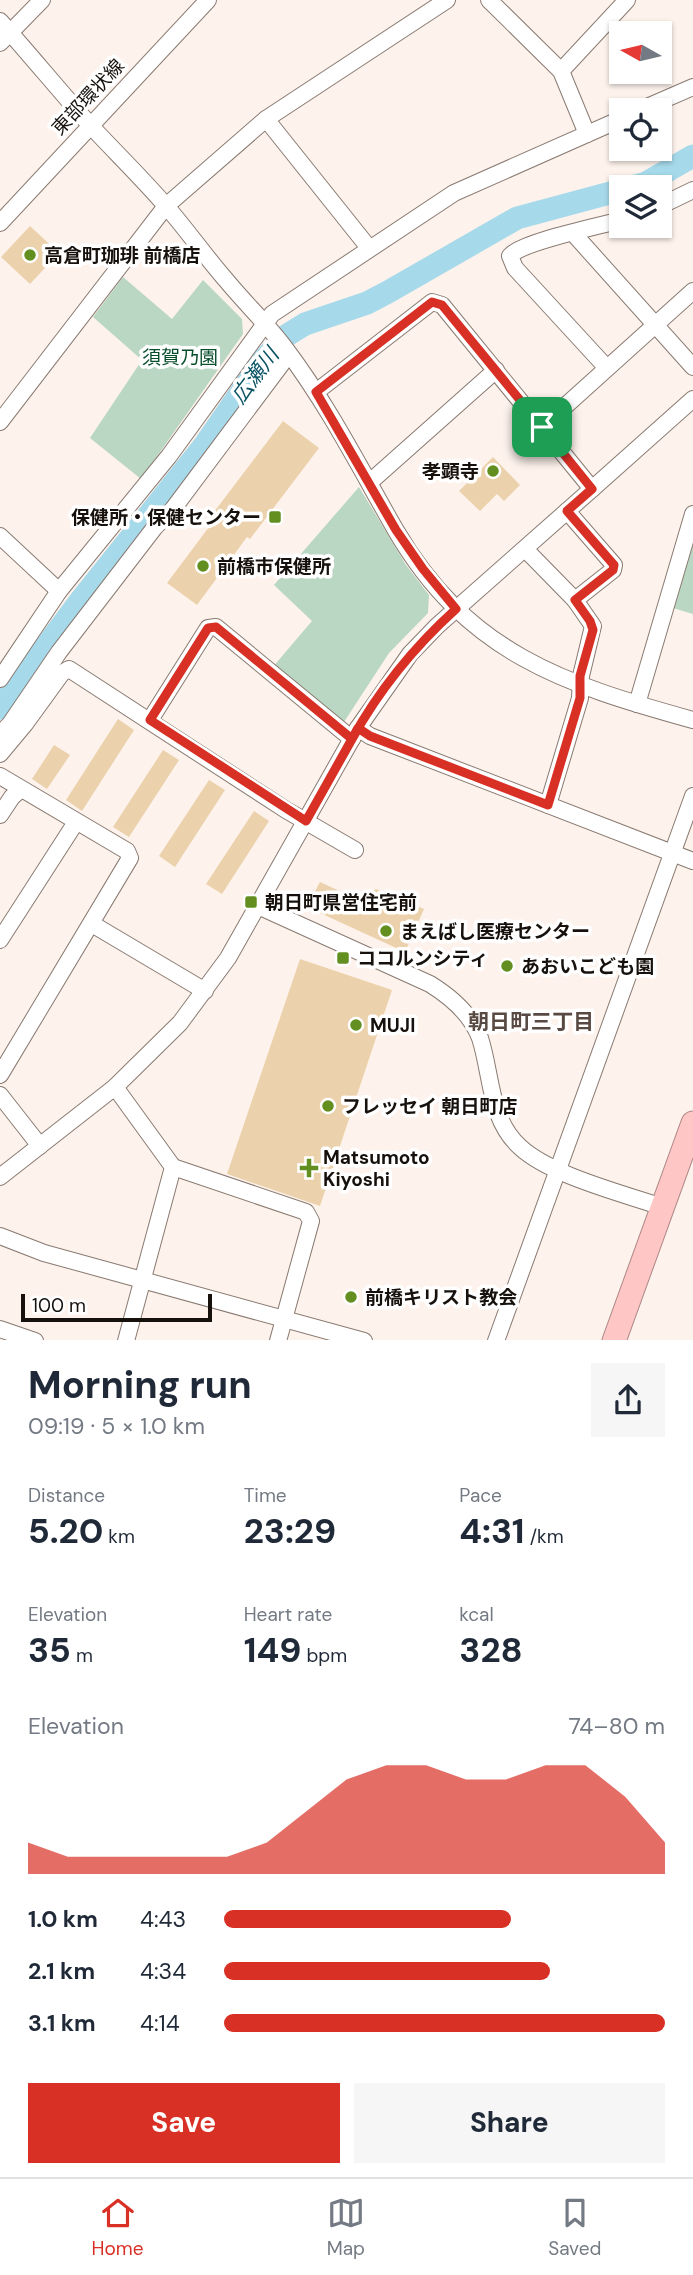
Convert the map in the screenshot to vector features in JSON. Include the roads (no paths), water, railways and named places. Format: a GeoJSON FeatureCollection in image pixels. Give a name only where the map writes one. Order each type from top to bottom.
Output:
{"type":"FeatureCollection","features":[{"type":"Feature","properties":{"kind":"highway"},"geometry":{"type":"LineString","coordinates":[[614,1340],[662,1208],[688,1153],[693,1123]]}},
{"type":"Feature","properties":{"kind":"street"},"geometry":{"type":"LineString","coordinates":[[42,0],[3,32],[166,206],[268,329],[285,356],[316,392],[396,530],[456,609],[510,651],[542,670],[637,704],[693,720]]}},
{"type":"Feature","properties":{"kind":"street","name":"東部環状線"},"geometry":{"type":"LineString","coordinates":[[0,223],[208,0]]}},
{"type":"Feature","properties":{"kind":"street"},"geometry":{"type":"LineString","coordinates":[[0,422],[166,206],[266,119],[447,0]]}},
{"type":"Feature","properties":{"kind":"street"},"geometry":{"type":"LineString","coordinates":[[489,0],[561,71],[587,134]]}},
{"type":"Feature","properties":{"kind":"street"},"geometry":{"type":"LineString","coordinates":[[561,71],[627,0]]}},
{"type":"Feature","properties":{"kind":"street"},"geometry":{"type":"LineString","coordinates":[[668,98],[693,87]]}},
{"type":"Feature","properties":{"kind":"street"},"geometry":{"type":"LineString","coordinates":[[266,119],[369,248]]}},
{"type":"Feature","properties":{"kind":"street"},"geometry":{"type":"LineString","coordinates":[[0,679],[59,591],[268,329],[272,314],[465,187],[609,124]]}},
{"type":"Feature","properties":{"kind":"street"},"geometry":{"type":"LineString","coordinates":[[672,200],[693,190]]}},
{"type":"Feature","properties":{"kind":"street"},"geometry":{"type":"LineString","coordinates":[[606,367],[510,260],[513,252],[519,249],[609,223]]}},
{"type":"Feature","properties":{"kind":"street"},"geometry":{"type":"LineString","coordinates":[[573,233],[693,367]]}},
{"type":"Feature","properties":{"kind":"street"},"geometry":{"type":"LineString","coordinates":[[542,427],[693,291]]}},
{"type":"Feature","properties":{"kind":"street"},"geometry":{"type":"LineString","coordinates":[[316,392],[432,302],[442,305],[592,489]]}},
{"type":"Feature","properties":{"kind":"street"},"geometry":{"type":"LineString","coordinates":[[0,734],[121,570],[173,509],[285,356]]}},
{"type":"Feature","properties":{"kind":"street"},"geometry":{"type":"LineString","coordinates":[[370,482],[496,370]]}},
{"type":"Feature","properties":{"kind":"street"},"geometry":{"type":"LineString","coordinates":[[0,1177],[115,1087],[180,1023],[205,991],[258,906],[355,734],[410,654],[456,609],[693,399]]}},
{"type":"Feature","properties":{"kind":"street"},"geometry":{"type":"LineString","coordinates":[[567,511],[614,565],[613,570],[575,600]]}},
{"type":"Feature","properties":{"kind":"street"},"geometry":{"type":"LineString","coordinates":[[637,704],[692,517]]}},
{"type":"Feature","properties":{"kind":"street"},"geometry":{"type":"LineString","coordinates":[[0,536],[59,591]]}},
{"type":"Feature","properties":{"kind":"street"},"geometry":{"type":"LineString","coordinates":[[525,549],[575,600],[593,626],[580,685],[580,698],[548,805]]}},
{"type":"Feature","properties":{"kind":"street"},"geometry":{"type":"LineString","coordinates":[[150,720],[208,628],[216,627],[355,734],[370,736],[693,861]]}},
{"type":"Feature","properties":{"kind":"street"},"geometry":{"type":"LineString","coordinates":[[0,754],[66,670],[75,671],[355,850]]}},
{"type":"Feature","properties":{"kind":"street"},"geometry":{"type":"LineString","coordinates":[[0,776],[130,855],[92,924],[0,1075]]}},
{"type":"Feature","properties":{"kind":"street"},"geometry":{"type":"LineString","coordinates":[[0,815],[21,789]]}},
{"type":"Feature","properties":{"kind":"street"},"geometry":{"type":"LineString","coordinates":[[496,1340],[693,796]]}},
{"type":"Feature","properties":{"kind":"street"},"geometry":{"type":"LineString","coordinates":[[0,940],[76,822]]}},
{"type":"Feature","properties":{"kind":"street"},"geometry":{"type":"LineString","coordinates":[[258,906],[430,984],[451,997],[469,1017],[479,1037],[499,1118],[517,1146],[537,1161],[558,1171],[662,1208]]}},
{"type":"Feature","properties":{"kind":"street"},"geometry":{"type":"LineString","coordinates":[[92,924],[205,991]]}},
{"type":"Feature","properties":{"kind":"street"},"geometry":{"type":"LineString","coordinates":[[115,1087],[173,1167],[306,1212],[312,1221],[278,1340]]}},
{"type":"Feature","properties":{"kind":"street"},"geometry":{"type":"LineString","coordinates":[[0,1096],[40,1146]]}},
{"type":"Feature","properties":{"kind":"street"},"geometry":{"type":"LineString","coordinates":[[126,1340],[173,1167]]}},
{"type":"Feature","properties":{"kind":"street"},"geometry":{"type":"LineString","coordinates":[[0,1236],[44,1253],[364,1340]]}},
{"type":"Feature","properties":{"kind":"street"},"geometry":{"type":"LineString","coordinates":[[0,1329],[35,1340]]}},
{"type":"Feature","properties":{"kind":"waterway","name":"広瀬川"},"geometry":{"type":"LineString","coordinates":[[660,175],[693,156]]}},
{"type":"Feature","properties":{"kind":"waterway","name":"広瀬川"},"geometry":{"type":"LineString","coordinates":[[0,708],[81,600],[204,446],[262,362],[284,337],[305,324],[367,303],[517,218],[609,193]]}},
{"type":"Feature","properties":{"kind":"place","name":"高倉町珈琲 前橋店"},"geometry":{"type":"Point","coordinates":[30,255]}},
{"type":"Feature","properties":{"kind":"place","name":"孝顕寺"},"geometry":{"type":"Point","coordinates":[493,471]}},
{"type":"Feature","properties":{"kind":"place","name":"保健所・保健センター"},"geometry":{"type":"Point","coordinates":[275,517]}},
{"type":"Feature","properties":{"kind":"place","name":"前橋市保健所"},"geometry":{"type":"Point","coordinates":[203,566]}},
{"type":"Feature","properties":{"kind":"place","name":"朝日町県営住宅前"},"geometry":{"type":"Point","coordinates":[251,902]}},
{"type":"Feature","properties":{"kind":"place","name":"まえばし医療センター"},"geometry":{"type":"Point","coordinates":[386,931]}},
{"type":"Feature","properties":{"kind":"place","name":"ココルンシティ"},"geometry":{"type":"Point","coordinates":[343,958]}},
{"type":"Feature","properties":{"kind":"place","name":"あおいこども園"},"geometry":{"type":"Point","coordinates":[507,966]}},
{"type":"Feature","properties":{"kind":"place","name":"MUJI"},"geometry":{"type":"Point","coordinates":[356,1025]}},
{"type":"Feature","properties":{"kind":"place","name":"フレッセイ 朝日町店"},"geometry":{"type":"Point","coordinates":[328,1106]}},
{"type":"Feature","properties":{"kind":"place","name":"Matsumoto Kiyoshi"},"geometry":{"type":"Point","coordinates":[309,1168]}},
{"type":"Feature","properties":{"kind":"place","name":"前橋キリスト教会"},"geometry":{"type":"Point","coordinates":[351,1297]}},
{"type":"Feature","properties":{"kind":"district","name":"朝日町三丁目"},"geometry":{"type":"Point","coordinates":[531,1022]}},
{"type":"Feature","properties":{"kind":"park label","name":"須賀乃園"},"geometry":{"type":"Point","coordinates":[180,357]}}]}
